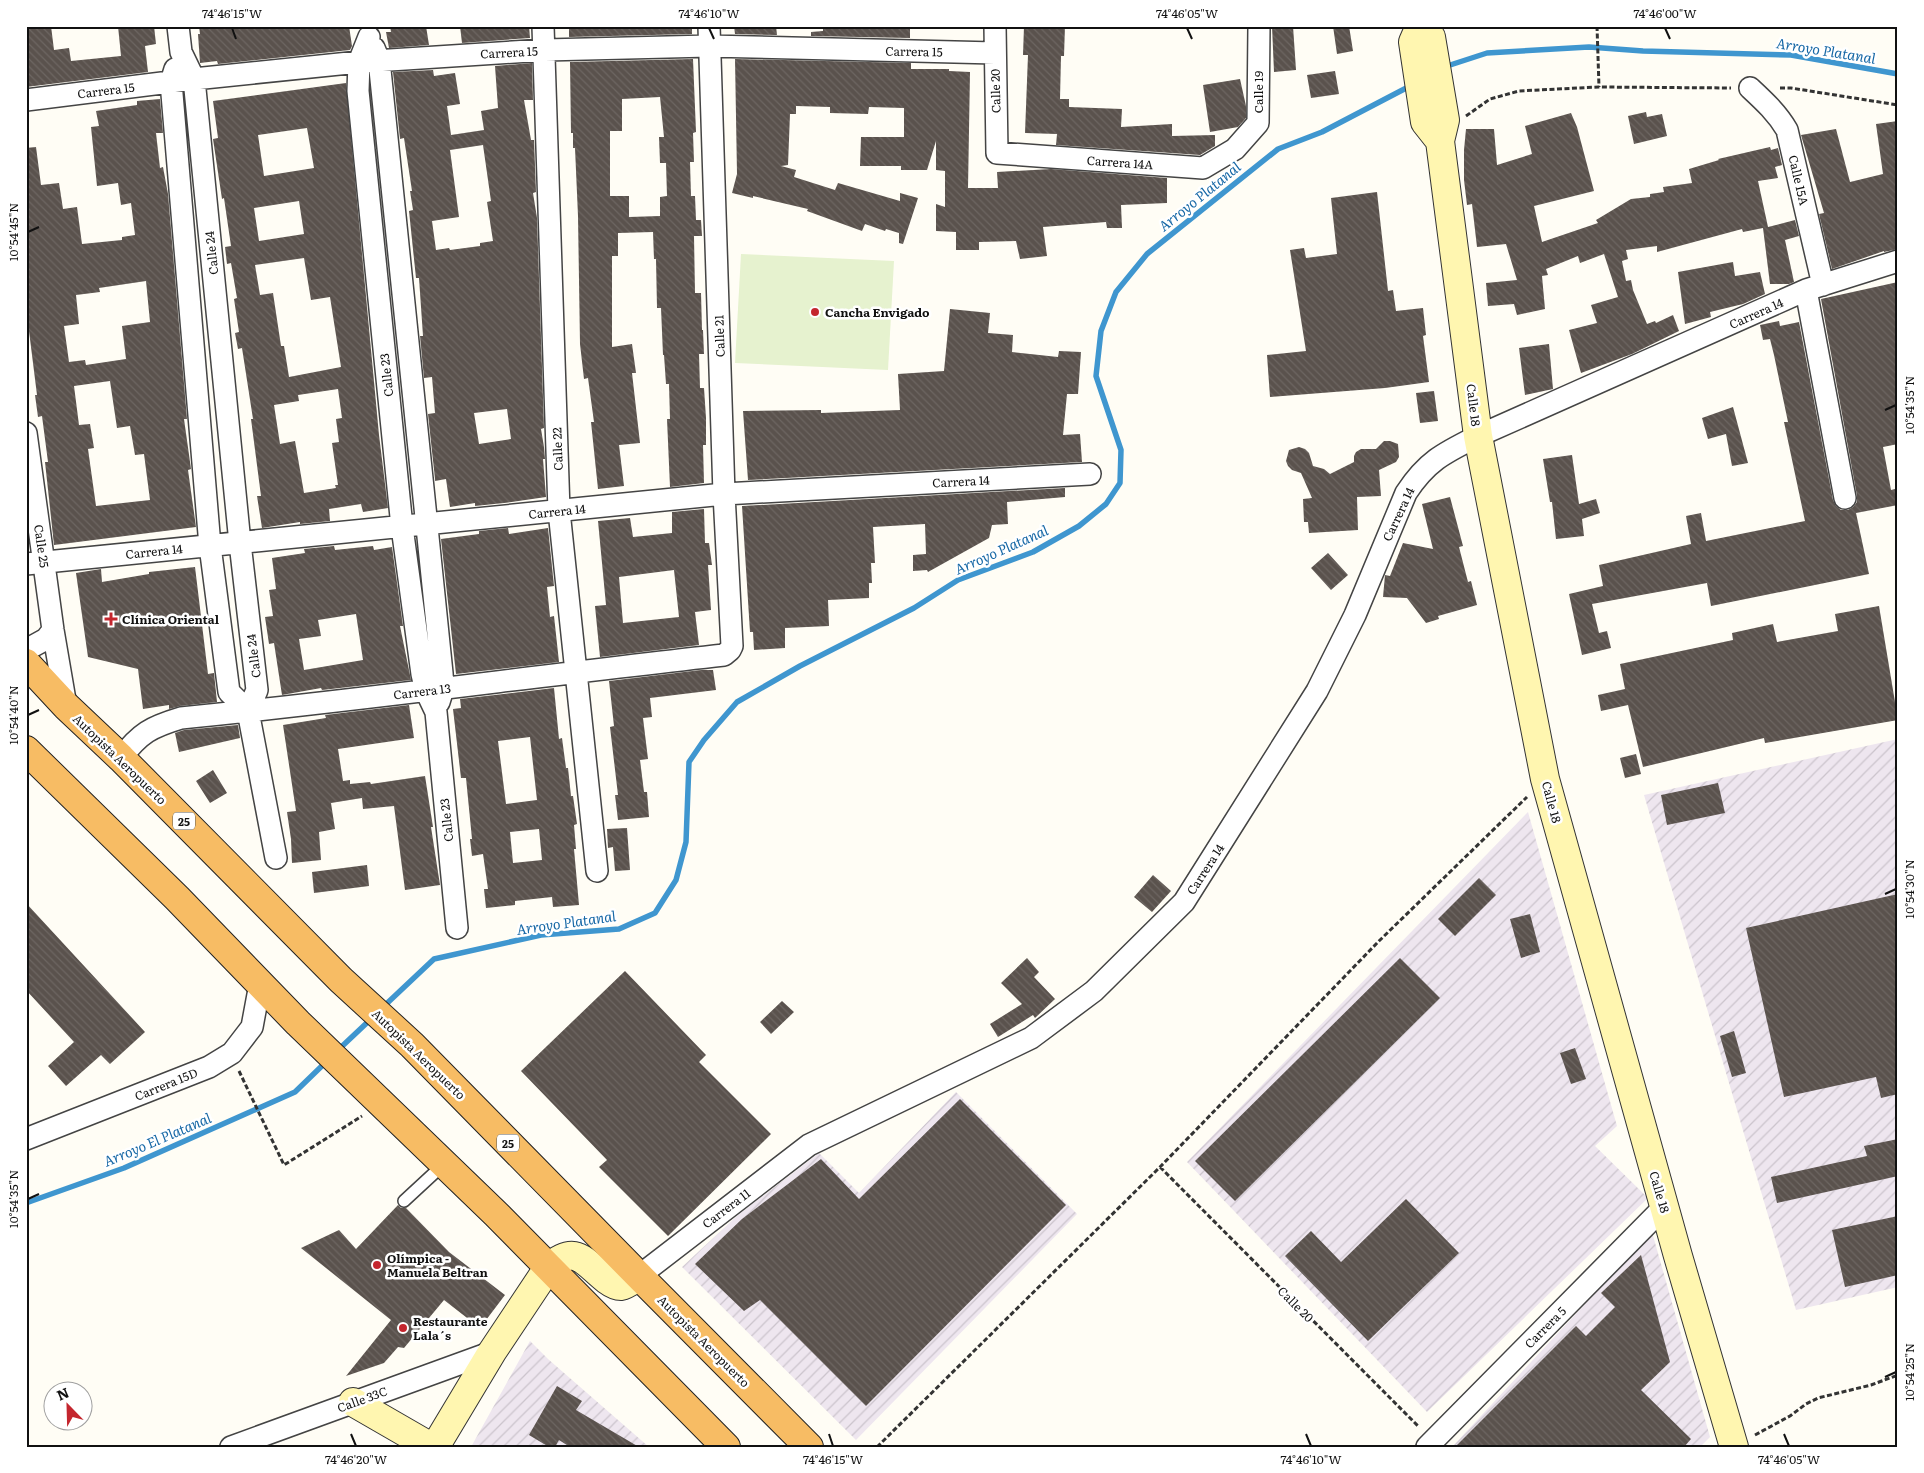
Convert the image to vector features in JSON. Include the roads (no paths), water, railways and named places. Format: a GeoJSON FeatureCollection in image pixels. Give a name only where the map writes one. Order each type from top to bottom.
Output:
{"type":"FeatureCollection","features":[{"type":"Feature","properties":{"kind":"highway","name":"Autopista Aeropuerto"},"geometry":{"type":"LineString","coordinates":[[26,663],[66,706],[121,758],[341,980],[412,1045],[638,1276],[810,1447]]}},
{"type":"Feature","properties":{"kind":"highway"},"geometry":{"type":"LineString","coordinates":[[26,750],[177,898],[298,1023],[496,1214],[726,1447]]}},
{"type":"Feature","properties":{"kind":"main road","name":"Calle 18"},"geometry":{"type":"LineString","coordinates":[[1422,33],[1431,95],[1445,120],[1440,141],[1478,436],[1545,779],[1664,1207],[1734,1445]]}},
{"type":"Feature","properties":{"kind":"main road","name":"Carrera 11"},"geometry":{"type":"LineString","coordinates":[[433,1447],[492,1352],[548,1268],[561,1257],[570,1255],[585,1261],[616,1285],[624,1285],[638,1276]]}},
{"type":"Feature","properties":{"kind":"main road"},"geometry":{"type":"LineString","coordinates":[[353,1402],[433,1447]]}},
{"type":"Feature","properties":{"kind":"street","name":"Calle 24"},"geometry":{"type":"LineString","coordinates":[[178,26],[181,52],[194,79],[240,543],[257,690],[248,711],[229,692],[210,546],[171,82],[181,52]]}},
{"type":"Feature","properties":{"kind":"street","name":"Calle 22"},"geometry":{"type":"LineString","coordinates":[[543,26],[559,511],[597,871]]}},
{"type":"Feature","properties":{"kind":"street","name":"Calle 20"},"geometry":{"type":"LineString","coordinates":[[995,26],[996,151],[999,154]]}},
{"type":"Feature","properties":{"kind":"street","name":"Calle 19"},"geometry":{"type":"LineString","coordinates":[[1235,149],[1258,123],[1258,26]]}},
{"type":"Feature","properties":{"kind":"street","name":"Calle 23"},"geometry":{"type":"LineString","coordinates":[[368,32],[369,61],[426,524],[436,712],[457,928]]}},
{"type":"Feature","properties":{"kind":"street","name":"Carrera 15"},"geometry":{"type":"LineString","coordinates":[[26,100],[194,79],[369,61],[545,50],[709,36],[995,53]]}},
{"type":"Feature","properties":{"kind":"street","name":"Calle 21"},"geometry":{"type":"LineString","coordinates":[[709,36],[724,494],[732,646]]}},
{"type":"Feature","properties":{"kind":"street","name":"Calle 23"},"geometry":{"type":"LineString","coordinates":[[369,61],[359,101],[402,526],[422,674],[435,690]]}},
{"type":"Feature","properties":{"kind":"street","name":"Calle 15A"},"geometry":{"type":"LineString","coordinates":[[1750,88],[1770,107],[1787,130],[1814,288],[1846,498]]}},
{"type":"Feature","properties":{"kind":"street","name":"Carrera 14A"},"geometry":{"type":"LineString","coordinates":[[999,154],[1203,168],[1235,149]]}},
{"type":"Feature","properties":{"kind":"street","name":"Carrera 14"},"geometry":{"type":"LineString","coordinates":[[1094,992],[1184,902],[1263,780],[1317,691],[1355,615],[1406,494],[1427,465],[1442,454],[1478,436],[1814,288],[1898,261]]}},
{"type":"Feature","properties":{"kind":"street","name":"Calle 25"},"geometry":{"type":"LineString","coordinates":[[26,433],[35,563],[53,630],[66,706]]}},
{"type":"Feature","properties":{"kind":"street","name":"Carrera 14"},"geometry":{"type":"LineString","coordinates":[[35,563],[724,494],[1090,474]]}},
{"type":"Feature","properties":{"kind":"street"},"geometry":{"type":"LineString","coordinates":[[26,650],[46,638],[53,630]]}},
{"type":"Feature","properties":{"kind":"street","name":"Carrera 13"},"geometry":{"type":"LineString","coordinates":[[121,758],[135,740],[156,725],[181,718],[724,655],[732,646]]}},
{"type":"Feature","properties":{"kind":"street"},"geometry":{"type":"LineString","coordinates":[[248,711],[276,858]]}},
{"type":"Feature","properties":{"kind":"street","name":"Carrera 15D"},"geometry":{"type":"LineString","coordinates":[[26,1139],[209,1067],[232,1054],[252,1027],[260,984]]}},
{"type":"Feature","properties":{"kind":"street","name":"Carrera 11"},"geometry":{"type":"LineString","coordinates":[[638,1276],[809,1145],[1031,1038],[1094,992]]}},
{"type":"Feature","properties":{"kind":"street","name":"Carrera 5"},"geometry":{"type":"LineString","coordinates":[[1430,1444],[1664,1207]]}},
{"type":"Feature","properties":{"kind":"street","name":"Calle 33C"},"geometry":{"type":"LineString","coordinates":[[231,1447],[492,1352]]}},
{"type":"Feature","properties":{"kind":"lane"},"geometry":{"type":"LineString","coordinates":[[404,1201],[444,1164]]}},
{"type":"Feature","properties":{"kind":"waterway","name":"Arroyo Platanal"},"geometry":{"type":"LineString","coordinates":[[1444,67],[1487,53],[1589,47],[1643,51],[1791,55],[1898,74]]}},
{"type":"Feature","properties":{"kind":"waterway","name":"Arroyo Platanal"},"geometry":{"type":"LineString","coordinates":[[382,1008],[434,959],[541,935],[619,929],[655,913],[676,880],[686,842],[689,762],[704,740],[737,702],[800,666],[914,608],[958,580],[1033,552],[1079,526],[1106,504],[1120,483],[1121,450],[1096,376],[1101,331],[1116,292],[1147,254],[1278,149],[1322,132],[1412,85]]}},
{"type":"Feature","properties":{"kind":"waterway","name":"Arroyo Platanal"},"geometry":{"type":"LineString","coordinates":[[337,1051],[372,1018]]}},
{"type":"Feature","properties":{"kind":"waterway","name":"Arroyo El Platanal"},"geometry":{"type":"LineString","coordinates":[[26,1203],[124,1168],[295,1092],[327,1061]]}},
{"type":"Feature","properties":{"kind":"place","name":"Cancha Envigado"},"geometry":{"type":"Point","coordinates":[815,312]}},
{"type":"Feature","properties":{"kind":"place","name":"Clínica Oriental"},"geometry":{"type":"Point","coordinates":[111,619]}},
{"type":"Feature","properties":{"kind":"place","name":"Olímpica - Manuela Beltran"},"geometry":{"type":"Point","coordinates":[377,1265]}},
{"type":"Feature","properties":{"kind":"place","name":"Restaurante Lala´s"},"geometry":{"type":"Point","coordinates":[403,1328]}}]}
